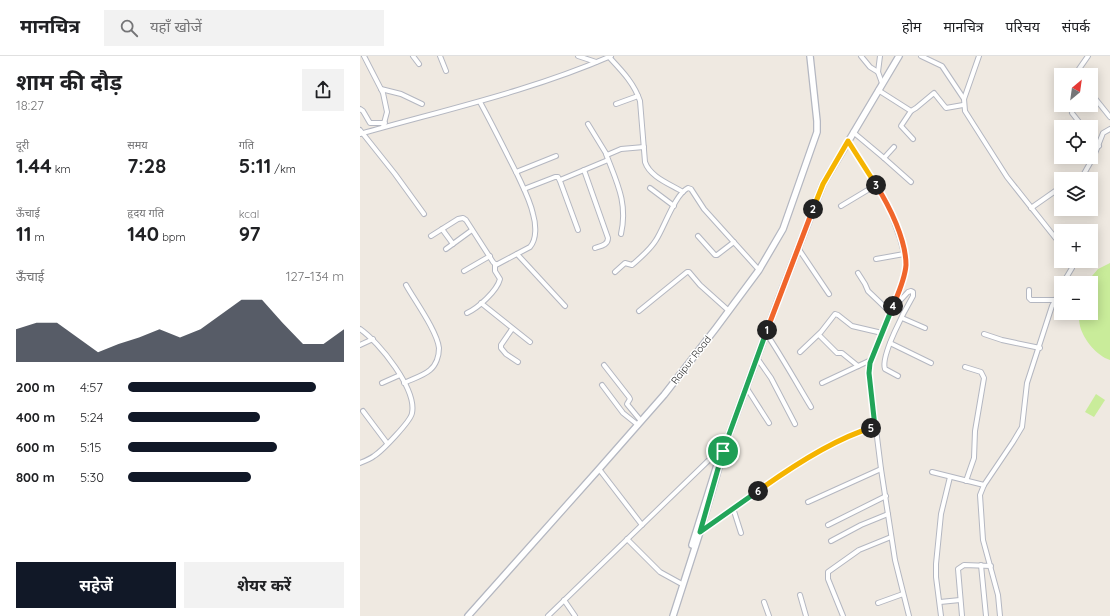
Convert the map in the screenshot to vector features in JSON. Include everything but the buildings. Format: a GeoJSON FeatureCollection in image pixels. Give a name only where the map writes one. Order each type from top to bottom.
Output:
{"type":"FeatureCollection","features":[{"type":"Feature","properties":{"kind":"street"},"geometry":{"type":"LineString","coordinates":[[364,56],[381,89],[387,112],[384,125]]}},
{"type":"Feature","properties":{"kind":"street"},"geometry":{"type":"LineString","coordinates":[[413,56],[419,64]]}},
{"type":"Feature","properties":{"kind":"street"},"geometry":{"type":"LineString","coordinates":[[440,56],[446,71]]}},
{"type":"Feature","properties":{"kind":"street"},"geometry":{"type":"LineString","coordinates":[[578,56],[596,62]]}},
{"type":"Feature","properties":{"kind":"street","name":"Raipur Road"},"geometry":{"type":"LineString","coordinates":[[468,616],[664,395],[759,270],[784,229],[817,132],[810,56]]}},
{"type":"Feature","properties":{"kind":"street"},"geometry":{"type":"LineString","coordinates":[[861,56],[870,67],[878,72]]}},
{"type":"Feature","properties":{"kind":"street"},"geometry":{"type":"LineString","coordinates":[[880,56],[878,72],[882,83]]}},
{"type":"Feature","properties":{"kind":"street"},"geometry":{"type":"LineString","coordinates":[[669,616],[714,470],[719,462],[766,332],[823,184],[898,56]]}},
{"type":"Feature","properties":{"kind":"street"},"geometry":{"type":"LineString","coordinates":[[921,56],[939,63],[944,68],[964,100]]}},
{"type":"Feature","properties":{"kind":"street"},"geometry":{"type":"LineString","coordinates":[[979,56],[964,100],[965,111],[1007,177],[1054,236]]}},
{"type":"Feature","properties":{"kind":"street"},"geometry":{"type":"LineString","coordinates":[[1080,68],[1088,56]]}},
{"type":"Feature","properties":{"kind":"street"},"geometry":{"type":"LineString","coordinates":[[424,214],[395,174],[361,132],[480,102],[528,87],[610,57],[630,81],[638,96],[642,117],[645,162],[649,171],[683,192]]}},
{"type":"Feature","properties":{"kind":"street"},"geometry":{"type":"LineString","coordinates":[[381,89],[401,94],[422,104]]}},
{"type":"Feature","properties":{"kind":"street"},"geometry":{"type":"LineString","coordinates":[[878,90],[911,111]]}},
{"type":"Feature","properties":{"kind":"street"},"geometry":{"type":"LineString","coordinates":[[913,139],[901,126],[911,111],[934,93],[946,108],[964,105]]}},
{"type":"Feature","properties":{"kind":"street"},"geometry":{"type":"LineString","coordinates":[[616,104],[638,96]]}},
{"type":"Feature","properties":{"kind":"street"},"geometry":{"type":"LineString","coordinates":[[480,102],[516,172],[533,214],[535,236],[531,246],[498,264],[495,264]]}},
{"type":"Feature","properties":{"kind":"street"},"geometry":{"type":"LineString","coordinates":[[1098,102],[1110,117]]}},
{"type":"Feature","properties":{"kind":"street"},"geometry":{"type":"LineString","coordinates":[[360,110],[363,111],[369,122],[384,125]]}},
{"type":"Feature","properties":{"kind":"street"},"geometry":{"type":"LineString","coordinates":[[1072,113],[1078,120]]}},
{"type":"Feature","properties":{"kind":"street"},"geometry":{"type":"LineString","coordinates":[[588,124],[606,154],[619,186],[624,208],[621,234]]}},
{"type":"Feature","properties":{"kind":"street"},"geometry":{"type":"LineString","coordinates":[[1085,172],[1099,146],[1103,133],[1110,129]]}},
{"type":"Feature","properties":{"kind":"street"},"geometry":{"type":"LineString","coordinates":[[853,132],[911,182]]}},
{"type":"Feature","properties":{"kind":"street"},"geometry":{"type":"LineString","coordinates":[[848,141],[890,209],[904,254],[905,272],[893,308],[871,360],[869,373],[880,469],[886,496],[891,537],[908,616]]}},
{"type":"Feature","properties":{"kind":"street"},"geometry":{"type":"LineString","coordinates":[[606,154],[608,155],[621,149],[644,147]]}},
{"type":"Feature","properties":{"kind":"street"},"geometry":{"type":"LineString","coordinates":[[884,158],[894,147]]}},
{"type":"Feature","properties":{"kind":"street"},"geometry":{"type":"LineString","coordinates":[[516,172],[556,156]]}},
{"type":"Feature","properties":{"kind":"street"},"geometry":{"type":"LineString","coordinates":[[560,180],[608,160]]}},
{"type":"Feature","properties":{"kind":"street"},"geometry":{"type":"LineString","coordinates":[[584,170],[608,238],[605,244],[595,248]]}},
{"type":"Feature","properties":{"kind":"street"},"geometry":{"type":"LineString","coordinates":[[524,189],[558,177],[578,230]]}},
{"type":"Feature","properties":{"kind":"street"},"geometry":{"type":"LineString","coordinates":[[841,206],[876,185]]}},
{"type":"Feature","properties":{"kind":"street"},"geometry":{"type":"LineString","coordinates":[[650,188],[674,206]]}},
{"type":"Feature","properties":{"kind":"street"},"geometry":{"type":"LineString","coordinates":[[615,272],[625,263],[632,265],[648,250],[658,237],[674,206],[687,188],[691,189],[704,209],[759,270]]}},
{"type":"Feature","properties":{"kind":"street"},"geometry":{"type":"LineString","coordinates":[[1031,208],[1054,192]]}},
{"type":"Feature","properties":{"kind":"street"},"geometry":{"type":"LineString","coordinates":[[431,236],[461,218],[466,220],[495,264],[495,270],[500,281],[481,303],[467,313]]}},
{"type":"Feature","properties":{"kind":"street"},"geometry":{"type":"LineString","coordinates":[[442,229],[453,244]]}},
{"type":"Feature","properties":{"kind":"street"},"geometry":{"type":"LineString","coordinates":[[446,249],[472,230]]}},
{"type":"Feature","properties":{"kind":"street"},"geometry":{"type":"LineString","coordinates":[[698,236],[715,255],[718,255],[734,242]]}},
{"type":"Feature","properties":{"kind":"street"},"geometry":{"type":"LineString","coordinates":[[798,248],[829,294]]}},
{"type":"Feature","properties":{"kind":"street"},"geometry":{"type":"LineString","coordinates":[[517,254],[564,306]]}},
{"type":"Feature","properties":{"kind":"street"},"geometry":{"type":"LineString","coordinates":[[876,259],[904,254]]}},
{"type":"Feature","properties":{"kind":"street"},"geometry":{"type":"LineString","coordinates":[[464,271],[490,256]]}},
{"type":"Feature","properties":{"kind":"street"},"geometry":{"type":"LineString","coordinates":[[640,311],[687,272],[729,311]]}},
{"type":"Feature","properties":{"kind":"street"},"geometry":{"type":"LineString","coordinates":[[858,273],[868,292],[891,313]]}},
{"type":"Feature","properties":{"kind":"street"},"geometry":{"type":"LineString","coordinates":[[404,383],[428,371],[435,364],[439,353],[432,330],[406,285]]}},
{"type":"Feature","properties":{"kind":"street"},"geometry":{"type":"LineString","coordinates":[[1029,290],[1030,300],[1054,300]]}},
{"type":"Feature","properties":{"kind":"street"},"geometry":{"type":"LineString","coordinates":[[893,308],[908,292],[913,292],[913,296],[890,343],[886,355],[884,367],[898,376]]}},
{"type":"Feature","properties":{"kind":"street"},"geometry":{"type":"LineString","coordinates":[[481,303],[530,342]]}},
{"type":"Feature","properties":{"kind":"street"},"geometry":{"type":"LineString","coordinates":[[1000,616],[998,595],[983,540],[979,500],[984,485],[1022,427],[1026,387],[1040,348],[1044,328],[1054,303]]}},
{"type":"Feature","properties":{"kind":"street"},"geometry":{"type":"LineString","coordinates":[[800,352],[818,335],[836,314],[852,326],[882,333]]}},
{"type":"Feature","properties":{"kind":"street"},"geometry":{"type":"LineString","coordinates":[[902,318],[925,328]]}},
{"type":"Feature","properties":{"kind":"street"},"geometry":{"type":"LineString","coordinates":[[360,329],[373,339],[383,351],[400,375],[413,402],[412,414],[408,423],[377,454],[362,462],[360,457]]}},
{"type":"Feature","properties":{"kind":"street"},"geometry":{"type":"LineString","coordinates":[[512,329],[501,345],[501,348],[506,354],[518,362]]}},
{"type":"Feature","properties":{"kind":"street"},"geometry":{"type":"LineString","coordinates":[[766,332],[789,368],[793,379],[811,407]]}},
{"type":"Feature","properties":{"kind":"street"},"geometry":{"type":"LineString","coordinates":[[984,334],[1002,340],[1040,348]]}},
{"type":"Feature","properties":{"kind":"street"},"geometry":{"type":"LineString","coordinates":[[818,335],[838,353],[842,353],[858,366]]}},
{"type":"Feature","properties":{"kind":"street"},"geometry":{"type":"LineString","coordinates":[[360,345],[373,339]]}},
{"type":"Feature","properties":{"kind":"street"},"geometry":{"type":"LineString","coordinates":[[890,343],[931,363]]}},
{"type":"Feature","properties":{"kind":"street"},"geometry":{"type":"LineString","coordinates":[[757,358],[771,378],[795,424]]}},
{"type":"Feature","properties":{"kind":"street"},"geometry":{"type":"LineString","coordinates":[[822,383],[871,360]]}},
{"type":"Feature","properties":{"kind":"street"},"geometry":{"type":"LineString","coordinates":[[604,366],[629,397],[627,404],[640,423]]}},
{"type":"Feature","properties":{"kind":"street"},"geometry":{"type":"LineString","coordinates":[[965,367],[981,372],[984,378],[975,430],[974,458],[966,480]]}},
{"type":"Feature","properties":{"kind":"street"},"geometry":{"type":"LineString","coordinates":[[382,383],[400,375]]}},
{"type":"Feature","properties":{"kind":"street"},"geometry":{"type":"LineString","coordinates":[[602,385],[623,413],[640,423]]}},
{"type":"Feature","properties":{"kind":"street"},"geometry":{"type":"LineString","coordinates":[[746,387],[769,423]]}},
{"type":"Feature","properties":{"kind":"street"},"geometry":{"type":"LineString","coordinates":[[363,411],[387,443]]}},
{"type":"Feature","properties":{"kind":"street"},"geometry":{"type":"LineString","coordinates":[[700,532],[789,470],[827,447],[856,432],[875,427]]}},
{"type":"Feature","properties":{"kind":"street"},"geometry":{"type":"LineString","coordinates":[[548,616],[711,458],[723,451]]}},
{"type":"Feature","properties":{"kind":"street"},"geometry":{"type":"LineString","coordinates":[[673,616],[700,532],[719,467],[719,462]]}},
{"type":"Feature","properties":{"kind":"street"},"geometry":{"type":"LineString","coordinates":[[808,502],[880,469]]}},
{"type":"Feature","properties":{"kind":"street"},"geometry":{"type":"LineString","coordinates":[[599,470],[642,525]]}},
{"type":"Feature","properties":{"kind":"street"},"geometry":{"type":"LineString","coordinates":[[932,472],[984,485]]}},
{"type":"Feature","properties":{"kind":"street"},"geometry":{"type":"LineString","coordinates":[[941,616],[936,577],[936,557],[941,514],[950,477]]}},
{"type":"Feature","properties":{"kind":"street"},"geometry":{"type":"LineString","coordinates":[[828,525],[886,496]]}},
{"type":"Feature","properties":{"kind":"street"},"geometry":{"type":"LineString","coordinates":[[733,508],[741,533]]}},
{"type":"Feature","properties":{"kind":"street"},"geometry":{"type":"LineString","coordinates":[[831,541],[861,525],[888,514]]}},
{"type":"Feature","properties":{"kind":"street"},"geometry":{"type":"LineString","coordinates":[[843,616],[828,579],[828,572],[859,550],[891,537]]}},
{"type":"Feature","properties":{"kind":"street"},"geometry":{"type":"LineString","coordinates":[[627,539],[660,572],[680,583]]}},
{"type":"Feature","properties":{"kind":"street"},"geometry":{"type":"LineString","coordinates":[[962,616],[958,569],[964,565],[991,566]]}},
{"type":"Feature","properties":{"kind":"street"},"geometry":{"type":"LineString","coordinates":[[980,565],[986,616]]}},
{"type":"Feature","properties":{"kind":"street"},"geometry":{"type":"LineString","coordinates":[[878,603],[903,594]]}},
{"type":"Feature","properties":{"kind":"street"},"geometry":{"type":"LineString","coordinates":[[800,595],[806,616]]}},
{"type":"Feature","properties":{"kind":"street"},"geometry":{"type":"LineString","coordinates":[[564,600],[575,616]]}},
{"type":"Feature","properties":{"kind":"street"},"geometry":{"type":"LineString","coordinates":[[940,602],[960,600]]}},
{"type":"Feature","properties":{"kind":"street"},"geometry":{"type":"LineString","coordinates":[[764,602],[769,616]]}},
{"type":"Feature","properties":{"kind":"green space"},"geometry":{"type":"Polygon","coordinates":[[[1110,263],[1110,360],[1100,355],[1087,341],[1082,331],[1079,320],[1098,320],[1098,276],[1092,276],[1098,269],[1110,263]]]}},
{"type":"Feature","properties":{"kind":"green space"},"geometry":{"type":"Polygon","coordinates":[[[1096,394],[1105,400],[1094,417],[1085,412],[1096,394]]]}},
{"type":"Feature","properties":{"kind":"route"},"geometry":{"type":"LineString","coordinates":[[848,141],[886,200],[900,238],[906,266],[901,287],[870,363],[869,373],[875,427],[856,432],[827,447],[760,489],[700,532],[723,451],[812,211],[823,184],[848,141]]}}]}
